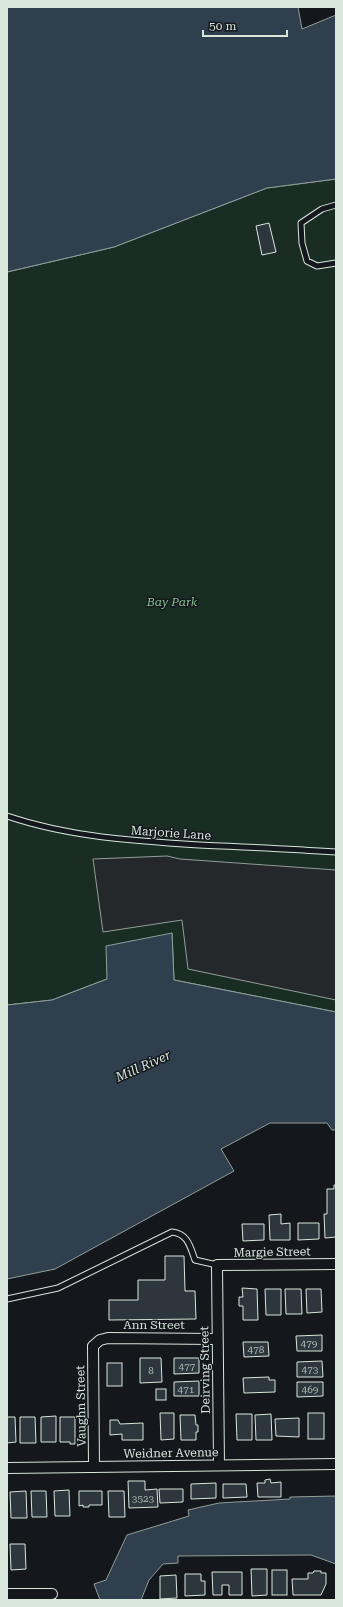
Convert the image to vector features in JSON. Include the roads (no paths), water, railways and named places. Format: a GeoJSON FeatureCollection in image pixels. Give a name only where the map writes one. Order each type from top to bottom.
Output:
{"type":"FeatureCollection","features":[{"type":"Feature","properties":{"kind":"street","name":"Margie Street"},"geometry":{"type":"LineString","coordinates":[[217,1270],[336,1264]]}},
{"type":"Feature","properties":{"kind":"street","name":"Deirving Street"},"geometry":{"type":"LineString","coordinates":[[217,1270],[219,1465]]}},
{"type":"Feature","properties":{"kind":"street","name":"Ann Street"},"geometry":{"type":"LineString","coordinates":[[93,1346],[100,1340],[108,1338],[217,1339]]}},
{"type":"Feature","properties":{"kind":"street","name":"Vaughn Street"},"geometry":{"type":"LineString","coordinates":[[93,1346],[94,1467]]}},
{"type":"Feature","properties":{"kind":"street","name":"Weidner Avenue"},"geometry":{"type":"LineString","coordinates":[[7,1468],[336,1464]]}},
{"type":"Feature","properties":{"kind":"street"},"geometry":{"type":"LineString","coordinates":[[7,1594],[52,1594]]}},
{"type":"Feature","properties":{"kind":"lane"},"geometry":{"type":"LineString","coordinates":[[336,205],[322,209],[301,223],[302,243],[307,261],[317,266],[336,263]]}},
{"type":"Feature","properties":{"kind":"lane","name":"Marjorie Lane"},"geometry":{"type":"LineString","coordinates":[[7,816],[25,822],[77,834],[127,840],[336,852]]}},
{"type":"Feature","properties":{"kind":"lane"},"geometry":{"type":"LineString","coordinates":[[7,1299],[58,1288],[172,1232],[180,1233],[188,1240],[195,1260],[217,1270]]}},
{"type":"Feature","properties":{"kind":"water"},"geometry":{"type":"Polygon","coordinates":[[[7,7],[298,7],[302,29],[336,15],[336,179],[267,188],[114,247],[7,272],[7,7]]]}},
{"type":"Feature","properties":{"kind":"water","name":"Mill River"},"geometry":{"type":"Polygon","coordinates":[[[172,933],[174,980],[336,1012],[336,1130],[332,1130],[327,1123],[270,1123],[221,1149],[234,1171],[55,1269],[7,1279],[7,1005],[52,1000],[107,979],[106,946],[172,933]]]}},
{"type":"Feature","properties":{"kind":"water"},"geometry":{"type":"Polygon","coordinates":[[[336,1496],[336,1564],[311,1555],[178,1556],[178,1563],[163,1564],[149,1580],[141,1600],[100,1600],[94,1584],[106,1580],[127,1535],[189,1516],[188,1510],[219,1503],[290,1499],[290,1497],[336,1496]]]}},
{"type":"Feature","properties":{"kind":"park label","name":"Bay Park"},"geometry":{"type":"Point","coordinates":[172,602]}}]}
